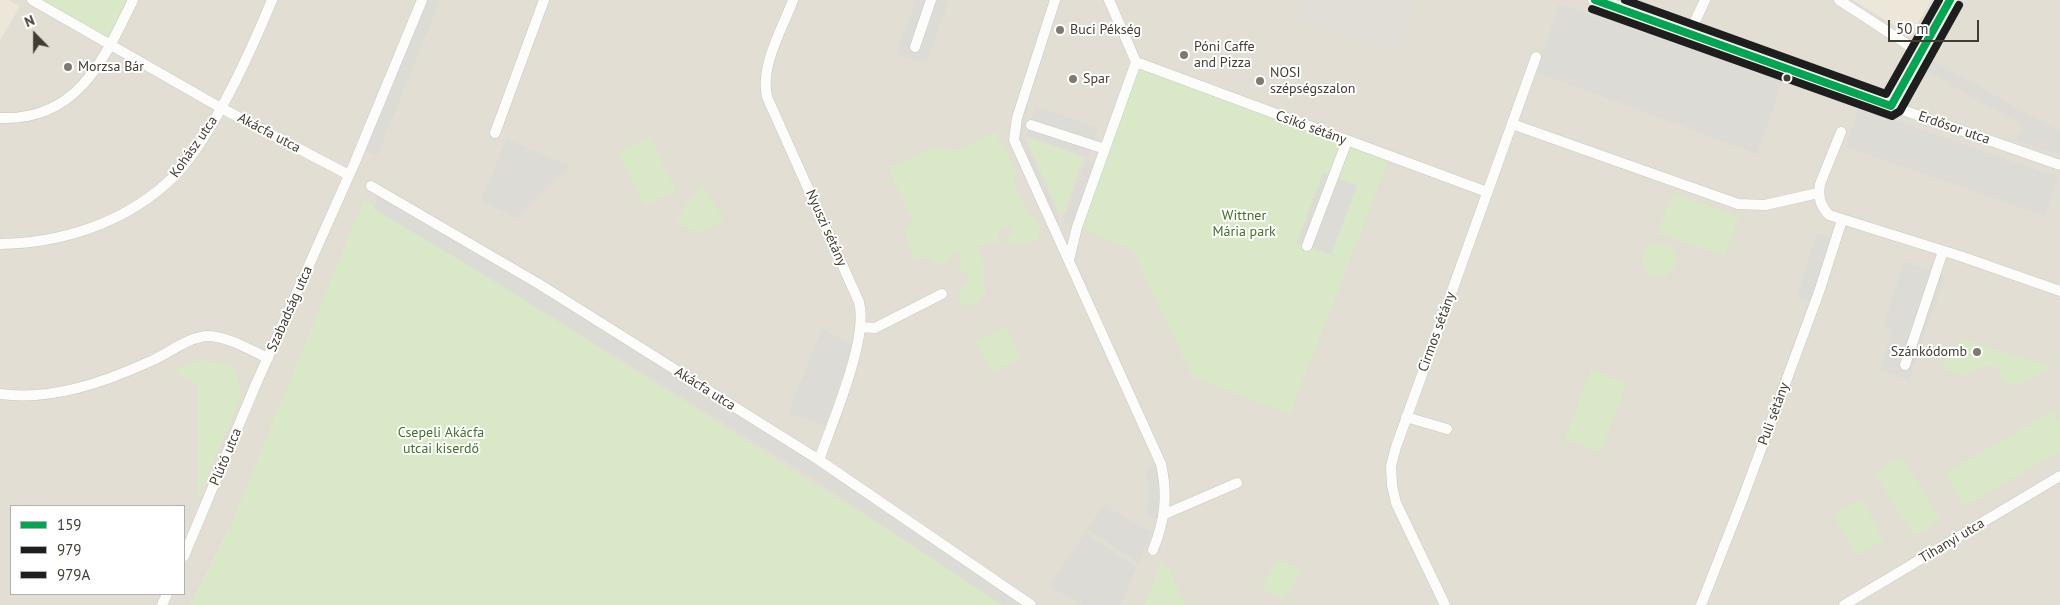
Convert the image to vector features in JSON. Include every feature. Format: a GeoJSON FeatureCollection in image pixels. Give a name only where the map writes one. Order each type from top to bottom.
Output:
{"type":"FeatureCollection","features":[{"type":"Feature","properties":{"kind":"street","name":"Akácfa utca"},"geometry":{"type":"LineString","coordinates":[[32,0],[110,47],[349,176]]}},
{"type":"Feature","properties":{"kind":"street"},"geometry":{"type":"LineString","coordinates":[[0,118],[31,115],[53,107],[72,96],[96,70],[110,47],[133,0]]}},
{"type":"Feature","properties":{"kind":"street","name":"Kohász utca"},"geometry":{"type":"LineString","coordinates":[[0,244],[43,241],[66,236],[117,218],[144,202],[168,182],[189,158],[221,108],[272,0]]}},
{"type":"Feature","properties":{"kind":"street","name":"Szabadság utca"},"geometry":{"type":"LineString","coordinates":[[0,394],[35,395],[76,389],[142,365],[191,341],[206,336],[221,338],[268,358],[349,176],[422,0]]}},
{"type":"Feature","properties":{"kind":"street"},"geometry":{"type":"LineString","coordinates":[[495,133],[544,0]]}},
{"type":"Feature","properties":{"kind":"street","name":"Nyuszi sétány"},"geometry":{"type":"LineString","coordinates":[[794,0],[767,68],[765,86],[767,97],[859,302],[863,315],[857,348],[818,460]]}},
{"type":"Feature","properties":{"kind":"street"},"geometry":{"type":"LineString","coordinates":[[915,47],[932,0]]}},
{"type":"Feature","properties":{"kind":"street"},"geometry":{"type":"LineString","coordinates":[[1055,0],[1017,118],[1014,140],[1161,464],[1165,483],[1165,514],[1153,550]]}},
{"type":"Feature","properties":{"kind":"street"},"geometry":{"type":"LineString","coordinates":[[1069,260],[1077,227],[1136,62],[1109,0]]}},
{"type":"Feature","properties":{"kind":"street","name":"Erdősor utca"},"geometry":{"type":"LineString","coordinates":[[1594,0],[2060,165]]}},
{"type":"Feature","properties":{"kind":"street"},"geometry":{"type":"LineString","coordinates":[[1689,34],[1705,0]]}},
{"type":"Feature","properties":{"kind":"street"},"geometry":{"type":"LineString","coordinates":[[1839,0],[1919,52]]}},
{"type":"Feature","properties":{"kind":"street"},"geometry":{"type":"LineString","coordinates":[[1891,106],[1919,52],[1950,0]]}},
{"type":"Feature","properties":{"kind":"street","name":"Cirmos sétány"},"geometry":{"type":"LineString","coordinates":[[1445,605],[1396,503],[1392,485],[1391,466],[1406,417],[1536,57]]}},
{"type":"Feature","properties":{"kind":"street","name":"Csikó sétány"},"geometry":{"type":"LineString","coordinates":[[1136,62],[1347,142],[1487,192]]}},
{"type":"Feature","properties":{"kind":"street"},"geometry":{"type":"LineString","coordinates":[[1512,124],[1738,204],[1765,205],[1818,193]]}},
{"type":"Feature","properties":{"kind":"street"},"geometry":{"type":"LineString","coordinates":[[1031,126],[1105,149]]}},
{"type":"Feature","properties":{"kind":"street"},"geometry":{"type":"LineString","coordinates":[[1841,132],[1818,193],[1818,199],[1829,215],[2060,291]]}},
{"type":"Feature","properties":{"kind":"street"},"geometry":{"type":"LineString","coordinates":[[1307,246],[1347,142]]}},
{"type":"Feature","properties":{"kind":"street","name":"Akácfa utca"},"geometry":{"type":"LineString","coordinates":[[371,186],[539,284],[818,460],[1031,605]]}},
{"type":"Feature","properties":{"kind":"street","name":"Puli sétány"},"geometry":{"type":"LineString","coordinates":[[1701,605],[1819,292],[1842,220]]}},
{"type":"Feature","properties":{"kind":"street"},"geometry":{"type":"LineString","coordinates":[[1905,365],[1943,251]]}},
{"type":"Feature","properties":{"kind":"street"},"geometry":{"type":"LineString","coordinates":[[861,327],[875,328],[942,294]]}},
{"type":"Feature","properties":{"kind":"street","name":"Plútó utca"},"geometry":{"type":"LineString","coordinates":[[185,554],[268,358]]}},
{"type":"Feature","properties":{"kind":"street"},"geometry":{"type":"LineString","coordinates":[[1406,417],[1447,429]]}},
{"type":"Feature","properties":{"kind":"street","name":"Tihanyi utca"},"geometry":{"type":"LineString","coordinates":[[1846,604],[2060,476]]}},
{"type":"Feature","properties":{"kind":"street"},"geometry":{"type":"LineString","coordinates":[[1165,514],[1237,483]]}},
{"type":"Feature","properties":{"kind":"shaded area"},"geometry":{"type":"Polygon","coordinates":[[[0,0],[2060,0],[2060,605],[1007,605],[229,529],[191,605],[0,605],[0,0]]]}},
{"type":"Feature","properties":{"kind":"shaded area"},"geometry":{"type":"Polygon","coordinates":[[[0,0],[8,0],[20,6],[0,41],[0,0]]]}},
{"type":"Feature","properties":{"kind":"shaded area"},"geometry":{"type":"Polygon","coordinates":[[[422,0],[440,0],[377,156],[360,149],[422,0]]]}},
{"type":"Feature","properties":{"kind":"shaded area"},"geometry":{"type":"Polygon","coordinates":[[[916,0],[949,0],[926,64],[896,54],[916,0]]]}},
{"type":"Feature","properties":{"kind":"shaded area"},"geometry":{"type":"Polygon","coordinates":[[[1303,0],[1417,0],[1400,52],[1297,18],[1303,0]]]}},
{"type":"Feature","properties":{"kind":"shaded area"},"geometry":{"type":"Polygon","coordinates":[[[1853,0],[1932,0],[1910,35],[1853,0]]]}},
{"type":"Feature","properties":{"kind":"shaded area"},"geometry":{"type":"Polygon","coordinates":[[[1559,4],[1782,81],[1757,154],[1536,72],[1559,4]]]}},
{"type":"Feature","properties":{"kind":"shaded area"},"geometry":{"type":"Polygon","coordinates":[[[1928,58],[2060,132],[2060,155],[2017,141],[2024,126],[1923,69],[1928,58]]]}},
{"type":"Feature","properties":{"kind":"shaded area"},"geometry":{"type":"Polygon","coordinates":[[[1029,106],[1025,117],[1023,136],[1059,218],[1055,229],[1014,129],[1020,107],[1029,106]]]}},
{"type":"Feature","properties":{"kind":"shaded area"},"geometry":{"type":"Polygon","coordinates":[[[1036,106],[1098,128],[1087,157],[1026,135],[1036,106]]]}},
{"type":"Feature","properties":{"kind":"shaded area"},"geometry":{"type":"Polygon","coordinates":[[[1859,108],[2058,177],[2045,216],[1846,147],[1859,108]]]}},
{"type":"Feature","properties":{"kind":"shaded area"},"geometry":{"type":"Polygon","coordinates":[[[507,139],[570,166],[517,218],[481,201],[507,139]]]}},
{"type":"Feature","properties":{"kind":"shaded area"},"geometry":{"type":"Polygon","coordinates":[[[1086,159],[1100,164],[1077,227],[1063,222],[1086,159]]]}},
{"type":"Feature","properties":{"kind":"shaded area"},"geometry":{"type":"Polygon","coordinates":[[[1323,173],[1357,185],[1331,255],[1297,243],[1323,173]]]}},
{"type":"Feature","properties":{"kind":"shaded area"},"geometry":{"type":"Polygon","coordinates":[[[380,191],[759,423],[1031,605],[1002,605],[814,479],[490,278],[374,209],[380,191]]]}},
{"type":"Feature","properties":{"kind":"shaded area"},"geometry":{"type":"Polygon","coordinates":[[[1817,234],[1837,238],[1815,303],[1797,297],[1817,234]]]}},
{"type":"Feature","properties":{"kind":"shaded area"},"geometry":{"type":"Polygon","coordinates":[[[1904,262],[1945,276],[1909,380],[1880,370],[1893,330],[1883,326],[1904,262]]]}},
{"type":"Feature","properties":{"kind":"shaded area"},"geometry":{"type":"Polygon","coordinates":[[[822,328],[853,346],[825,425],[788,413],[822,328]]]}},
{"type":"Feature","properties":{"kind":"shaded area"},"geometry":{"type":"Polygon","coordinates":[[[1161,464],[1164,522],[1147,516],[1149,486],[1146,471],[1161,464]]]}},
{"type":"Feature","properties":{"kind":"shaded area"},"geometry":{"type":"Polygon","coordinates":[[[1104,505],[1152,532],[1138,563],[1087,529],[1104,505]]]}},
{"type":"Feature","properties":{"kind":"shaded area"},"geometry":{"type":"Polygon","coordinates":[[[1085,533],[1137,568],[1120,605],[1083,605],[1049,586],[1085,533]]]}},
{"type":"Feature","properties":{"kind":"green space"},"geometry":{"type":"Polygon","coordinates":[[[32,0],[133,0],[110,47],[32,0]]]}},
{"type":"Feature","properties":{"kind":"green space","name":"Wittner Mária park"},"geometry":{"type":"Polygon","coordinates":[[[1136,62],[1390,158],[1290,414],[1193,378],[1132,250],[1077,227],[1136,62]]]}},
{"type":"Feature","properties":{"kind":"green space"},"geometry":{"type":"Polygon","coordinates":[[[1000,129],[997,139],[1005,146],[1017,175],[1013,181],[1029,215],[1036,220],[1041,229],[1037,240],[1028,245],[1023,242],[1012,246],[1006,242],[1006,238],[1013,233],[1009,225],[997,232],[1000,240],[996,243],[988,243],[978,248],[984,262],[986,294],[974,306],[962,304],[957,295],[969,278],[959,267],[962,255],[960,250],[951,254],[950,261],[939,266],[936,261],[932,263],[929,256],[915,260],[904,231],[913,222],[888,168],[938,145],[955,151],[1000,129]]]}},
{"type":"Feature","properties":{"kind":"green space"},"geometry":{"type":"Polygon","coordinates":[[[650,136],[676,191],[644,206],[618,152],[650,136]]]}},
{"type":"Feature","properties":{"kind":"green space"},"geometry":{"type":"Polygon","coordinates":[[[1026,137],[1083,157],[1063,216],[1058,211],[1026,137]]]}},
{"type":"Feature","properties":{"kind":"green space"},"geometry":{"type":"Polygon","coordinates":[[[702,183],[724,221],[696,234],[675,220],[702,183]]]}},
{"type":"Feature","properties":{"kind":"green space"},"geometry":{"type":"Polygon","coordinates":[[[1672,193],[1739,216],[1725,256],[1658,233],[1672,193]]]}},
{"type":"Feature","properties":{"kind":"green space","name":"Csepeli Akácfa utcai kiserdő"},"geometry":{"type":"Polygon","coordinates":[[[364,199],[1007,605],[191,605],[229,529],[364,199]]]}},
{"type":"Feature","properties":{"kind":"green space"},"geometry":{"type":"Polygon","coordinates":[[[1659,243],[1666,244],[1671,248],[1675,253],[1675,267],[1671,272],[1666,276],[1659,277],[1652,276],[1647,272],[1643,267],[1642,260],[1643,253],[1647,248],[1652,244],[1659,243]]]}},
{"type":"Feature","properties":{"kind":"green space"},"geometry":{"type":"Polygon","coordinates":[[[1005,326],[1021,358],[992,373],[975,342],[1005,326]]]}},
{"type":"Feature","properties":{"kind":"green space","name":"Szánkódomb"},"geometry":{"type":"Polygon","coordinates":[[[1960,339],[2053,367],[2015,386],[2002,381],[1999,368],[1994,366],[1984,366],[1963,377],[1941,367],[1960,339]]]}},
{"type":"Feature","properties":{"kind":"green space"},"geometry":{"type":"Polygon","coordinates":[[[198,360],[217,362],[229,366],[237,376],[242,395],[197,501],[198,385],[172,371],[198,360]]]}},
{"type":"Feature","properties":{"kind":"green space"},"geometry":{"type":"Polygon","coordinates":[[[1591,369],[1627,383],[1601,452],[1565,439],[1591,369]]]}},
{"type":"Feature","properties":{"kind":"green space"},"geometry":{"type":"Polygon","coordinates":[[[2052,411],[2060,424],[2060,451],[1964,507],[1945,473],[2052,411]]]}},
{"type":"Feature","properties":{"kind":"green space"},"geometry":{"type":"Polygon","coordinates":[[[1901,456],[1941,520],[1914,537],[1874,473],[1901,456]]]}},
{"type":"Feature","properties":{"kind":"green space"},"geometry":{"type":"Polygon","coordinates":[[[1861,498],[1884,541],[1856,556],[1833,514],[1861,498]]]}},
{"type":"Feature","properties":{"kind":"green space"},"geometry":{"type":"Polygon","coordinates":[[[1279,558],[1301,572],[1283,601],[1261,587],[1279,558]]]}},
{"type":"Feature","properties":{"kind":"green space"},"geometry":{"type":"Polygon","coordinates":[[[1161,561],[1168,567],[1186,605],[1145,605],[1161,561]]]}},
{"type":"Feature","properties":{"kind":"transit line","name":"159"},"geometry":{"type":"LineString","coordinates":[[1595,0],[1891,106],[1950,0]]}},
{"type":"Feature","properties":{"kind":"transit line","name":"979A"},"geometry":{"type":"LineString","coordinates":[[1625,0],[1886,94],[1939,0]]}},
{"type":"Feature","properties":{"kind":"transit line","name":"979"},"geometry":{"type":"LineString","coordinates":[[1592,9],[1892,116],[1900,111],[1959,5]]}},
{"type":"Feature","properties":{"kind":"place","name":"Buci Pékség"},"geometry":{"type":"Point","coordinates":[1060,30]}},
{"type":"Feature","properties":{"kind":"place","name":"Póni Caffe and Pizza"},"geometry":{"type":"Point","coordinates":[1184,55]}},
{"type":"Feature","properties":{"kind":"place","name":"Morzsa Bár"},"geometry":{"type":"Point","coordinates":[68,67]}},
{"type":"Feature","properties":{"kind":"place","name":"Spar"},"geometry":{"type":"Point","coordinates":[1073,79]}},
{"type":"Feature","properties":{"kind":"place","name":"NOSI szépségszalon"},"geometry":{"type":"Point","coordinates":[1260,81]}},
{"type":"Feature","properties":{"kind":"place","name":"Szánkódomb"},"geometry":{"type":"Point","coordinates":[1977,352]}}]}
